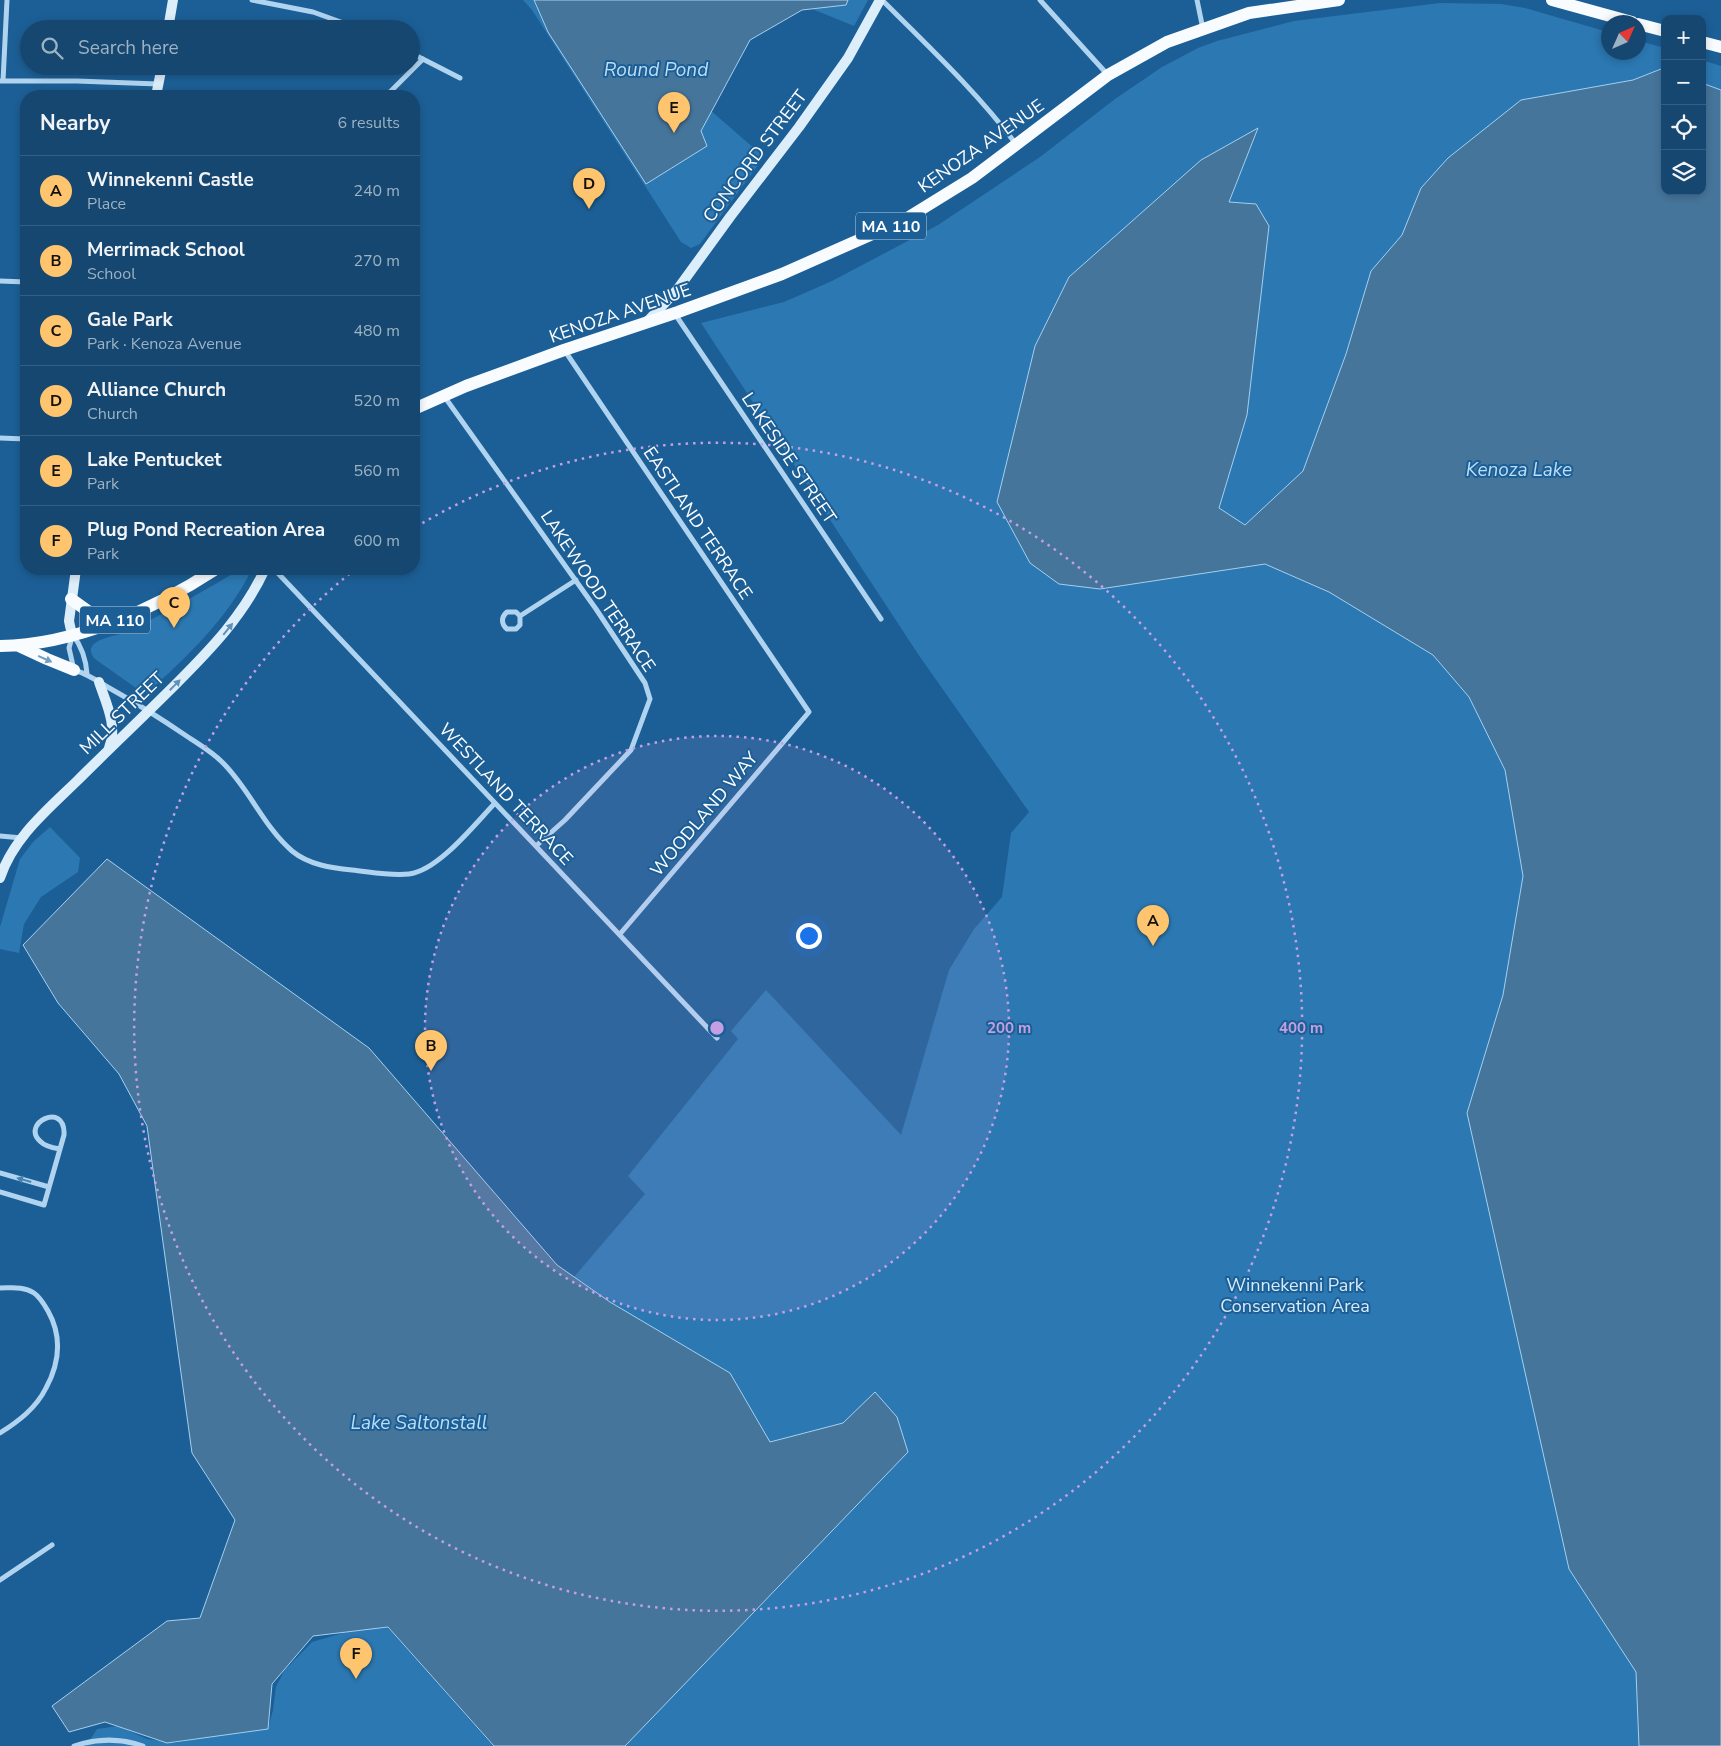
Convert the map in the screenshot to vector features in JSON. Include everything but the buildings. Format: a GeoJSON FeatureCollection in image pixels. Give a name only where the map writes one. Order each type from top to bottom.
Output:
{"type":"FeatureCollection","features":[{"type":"Feature","properties":{"kind":"main road"},"geometry":{"type":"LineString","coordinates":[[170,20],[173,0]]}},
{"type":"Feature","properties":{"kind":"main road","name":"CONCORD STREET"},"geometry":{"type":"LineString","coordinates":[[645,323],[677,290],[730,216],[799,127],[848,58],[881,0]]}},
{"type":"Feature","properties":{"kind":"main road","name":"KENOZA AVENUE"},"geometry":{"type":"LineString","coordinates":[[420,407],[466,386],[564,350],[675,314],[782,274],[904,220],[972,178],[1108,76],[1166,42],[1249,13],[1339,0]]}},
{"type":"Feature","properties":{"kind":"main road"},"geometry":{"type":"LineString","coordinates":[[1558,1],[1607,15]]}},
{"type":"Feature","properties":{"kind":"main road"},"geometry":{"type":"LineString","coordinates":[[1646,26],[1661,31]]}},
{"type":"Feature","properties":{"kind":"main road"},"geometry":{"type":"LineString","coordinates":[[1706,43],[1721,47]]}},
{"type":"Feature","properties":{"kind":"main road"},"geometry":{"type":"LineString","coordinates":[[157,90],[160,75]]}},
{"type":"Feature","properties":{"kind":"main road"},"geometry":{"type":"LineString","coordinates":[[72,635],[68,621],[75,575]]}},
{"type":"Feature","properties":{"kind":"main road","name":"MA 110"},"geometry":{"type":"LineString","coordinates":[[0,646],[31,645],[72,635],[117,619],[179,592],[206,575]]}},
{"type":"Feature","properties":{"kind":"main road","name":"MILL STREET"},"geometry":{"type":"LineString","coordinates":[[0,878],[9,855],[40,816],[220,639],[252,595],[262,575]]}},
{"type":"Feature","properties":{"kind":"main road"},"geometry":{"type":"LineString","coordinates":[[71,599],[92,614],[117,619]]}},
{"type":"Feature","properties":{"kind":"main road"},"geometry":{"type":"LineString","coordinates":[[17,645],[46,660],[74,670]]}},
{"type":"Feature","properties":{"kind":"main road"},"geometry":{"type":"LineString","coordinates":[[99,682],[113,724],[113,740],[108,750]]}},
{"type":"Feature","properties":{"kind":"street"},"geometry":{"type":"LineString","coordinates":[[6,0],[2,81],[158,84]]}},
{"type":"Feature","properties":{"kind":"street"},"geometry":{"type":"LineString","coordinates":[[252,0],[313,12],[335,20]]}},
{"type":"Feature","properties":{"kind":"street"},"geometry":{"type":"LineString","coordinates":[[881,0],[962,80],[998,120],[1017,145]]}},
{"type":"Feature","properties":{"kind":"street"},"geometry":{"type":"LineString","coordinates":[[1040,0],[1108,76]]}},
{"type":"Feature","properties":{"kind":"street"},"geometry":{"type":"LineString","coordinates":[[1197,0],[1203,29]]}},
{"type":"Feature","properties":{"kind":"street"},"geometry":{"type":"LineString","coordinates":[[420,58],[460,78]]}},
{"type":"Feature","properties":{"kind":"street"},"geometry":{"type":"LineString","coordinates":[[420,62],[423,59]]}},
{"type":"Feature","properties":{"kind":"street"},"geometry":{"type":"LineString","coordinates":[[392,90],[407,75]]}},
{"type":"Feature","properties":{"kind":"street"},"geometry":{"type":"LineString","coordinates":[[0,281],[20,282]]}},
{"type":"Feature","properties":{"kind":"street","name":"LAKESIDE STREET"},"geometry":{"type":"LineString","coordinates":[[675,314],[881,619]]}},
{"type":"Feature","properties":{"kind":"street","name":"EASTLAND TERRACE"},"geometry":{"type":"LineString","coordinates":[[564,350],[809,712]]}},
{"type":"Feature","properties":{"kind":"street","name":"LAKEWOOD TERRACE"},"geometry":{"type":"LineString","coordinates":[[444,396],[576,580],[645,683],[650,700],[631,750],[565,820],[536,846]]}},
{"type":"Feature","properties":{"kind":"street"},"geometry":{"type":"LineString","coordinates":[[0,438],[20,439]]}},
{"type":"Feature","properties":{"kind":"street","name":"WESTLAND TERRACE"},"geometry":{"type":"LineString","coordinates":[[280,575],[717,1038]]}},
{"type":"Feature","properties":{"kind":"street"},"geometry":{"type":"LineString","coordinates":[[520,616],[576,580]]}},
{"type":"Feature","properties":{"kind":"street"},"geometry":{"type":"LineString","coordinates":[[72,635],[69,648],[74,670],[87,674],[149,710],[221,760],[233,773],[282,840],[293,852],[309,861],[326,867],[394,875],[411,874],[424,870],[457,844],[495,803]]}},
{"type":"Feature","properties":{"kind":"street"},"geometry":{"type":"LineString","coordinates":[[72,635],[81,646],[87,674]]}},
{"type":"Feature","properties":{"kind":"street","name":"WOODLAND WAY"},"geometry":{"type":"LineString","coordinates":[[620,934],[809,712]]}},
{"type":"Feature","properties":{"kind":"street"},"geometry":{"type":"LineString","coordinates":[[0,836],[22,838]]}},
{"type":"Feature","properties":{"kind":"street"},"geometry":{"type":"LineString","coordinates":[[0,1192],[44,1205],[60,1150],[64,1135],[63,1125],[56,1118],[47,1117],[39,1122],[36,1130],[38,1139],[44,1145],[60,1150]]}},
{"type":"Feature","properties":{"kind":"street"},"geometry":{"type":"LineString","coordinates":[[0,1173],[49,1187]]}},
{"type":"Feature","properties":{"kind":"street"},"geometry":{"type":"LineString","coordinates":[[0,1288],[20,1287],[34,1293],[44,1303],[54,1321],[59,1340],[55,1365],[46,1388],[36,1403],[18,1421],[0,1433]]}},
{"type":"Feature","properties":{"kind":"street"},"geometry":{"type":"LineString","coordinates":[[0,1580],[52,1545]]}},
{"type":"Feature","properties":{"kind":"street"},"geometry":{"type":"LineString","coordinates":[[74,1746],[88,1741],[108,1739],[131,1742],[143,1746]]}},
{"type":"Feature","properties":{"kind":"green space","name":"Round Pond"},"geometry":{"type":"Polygon","coordinates":[[[523,0],[868,0],[854,26],[800,4],[745,38],[709,109],[764,157],[700,244],[691,248],[681,242],[532,10],[523,0]]]}},
{"type":"Feature","properties":{"kind":"green space","name":"Winnekenni Park Conservation Area"},"geometry":{"type":"Polygon","coordinates":[[[1440,3],[1501,4],[1525,8],[1601,30],[1601,60],[1646,60],[1646,43],[1661,47],[1661,195],[1706,195],[1706,61],[1721,66],[1721,1746],[603,1746],[842,1432],[763,1451],[568,1284],[645,1194],[628,1176],[738,1039],[731,1031],[766,990],[901,1135],[949,970],[974,929],[1002,897],[1011,833],[1029,812],[918,654],[701,323],[784,302],[832,281],[938,225],[1040,157],[1115,99],[1162,67],[1198,48],[1217,41],[1294,21],[1440,3]]]}},
{"type":"Feature","properties":{"kind":"green space"},"geometry":{"type":"Polygon","coordinates":[[[230,575],[249,575],[219,620],[191,651],[147,693],[143,693],[92,655],[92,647],[95,643],[107,637],[124,633],[230,575]]]}},
{"type":"Feature","properties":{"kind":"green space"},"geometry":{"type":"Polygon","coordinates":[[[50,827],[80,858],[78,872],[41,897],[24,924],[19,953],[0,949],[0,927],[20,859],[33,842],[50,827]]]}},
{"type":"Feature","properties":{"kind":"green space"},"geometry":{"type":"Polygon","coordinates":[[[388,1628],[493,1746],[86,1746],[97,1729],[118,1726],[147,1739],[174,1743],[268,1729],[276,1687],[284,1671],[312,1642],[353,1630],[388,1628]]]}},
{"type":"Feature","properties":{"kind":"water","name":"Round Pond"},"geometry":{"type":"Polygon","coordinates":[[[534,0],[848,0],[846,5],[802,10],[750,40],[701,131],[707,146],[646,184],[548,32],[534,0]]]}},
{"type":"Feature","properties":{"kind":"water","name":"Kenoza Lake"},"geometry":{"type":"Polygon","coordinates":[[[1661,69],[1661,195],[1706,195],[1706,84],[1721,90],[1721,1746],[1639,1746],[1636,1672],[1569,1569],[1467,1113],[1503,995],[1523,876],[1505,770],[1469,697],[1433,655],[1329,592],[1265,564],[1100,589],[1059,584],[1030,563],[997,502],[1035,346],[1069,277],[1201,160],[1258,128],[1229,202],[1256,204],[1269,226],[1247,415],[1219,508],[1245,525],[1303,471],[1346,354],[1371,271],[1402,235],[1421,188],[1448,158],[1521,100],[1633,80],[1661,69]]]}},
{"type":"Feature","properties":{"kind":"water","name":"Lake Saltonstall"},"geometry":{"type":"Polygon","coordinates":[[[107,859],[369,1048],[557,1265],[610,1302],[730,1373],[770,1442],[843,1423],[875,1392],[897,1417],[908,1452],[625,1746],[494,1746],[388,1627],[313,1636],[272,1684],[268,1729],[167,1743],[105,1722],[69,1732],[52,1706],[167,1621],[200,1618],[235,1520],[192,1453],[147,1126],[119,1074],[58,1003],[23,945],[107,859]]]}},
{"type":"Feature","properties":{"kind":"place","name":"Lake Pentucket"},"geometry":{"type":"Point","coordinates":[674,133]}},
{"type":"Feature","properties":{"kind":"place","name":"Alliance Church"},"geometry":{"type":"Point","coordinates":[589,209]}},
{"type":"Feature","properties":{"kind":"place","name":"Gale Park"},"geometry":{"type":"Point","coordinates":[174,628]}},
{"type":"Feature","properties":{"kind":"place","name":"Winnekenni Castle"},"geometry":{"type":"Point","coordinates":[1153,946]}},
{"type":"Feature","properties":{"kind":"place","name":"Merrimack School"},"geometry":{"type":"Point","coordinates":[431,1071]}},
{"type":"Feature","properties":{"kind":"place","name":"Plug Pond Recreation Area"},"geometry":{"type":"Point","coordinates":[356,1679]}}]}
